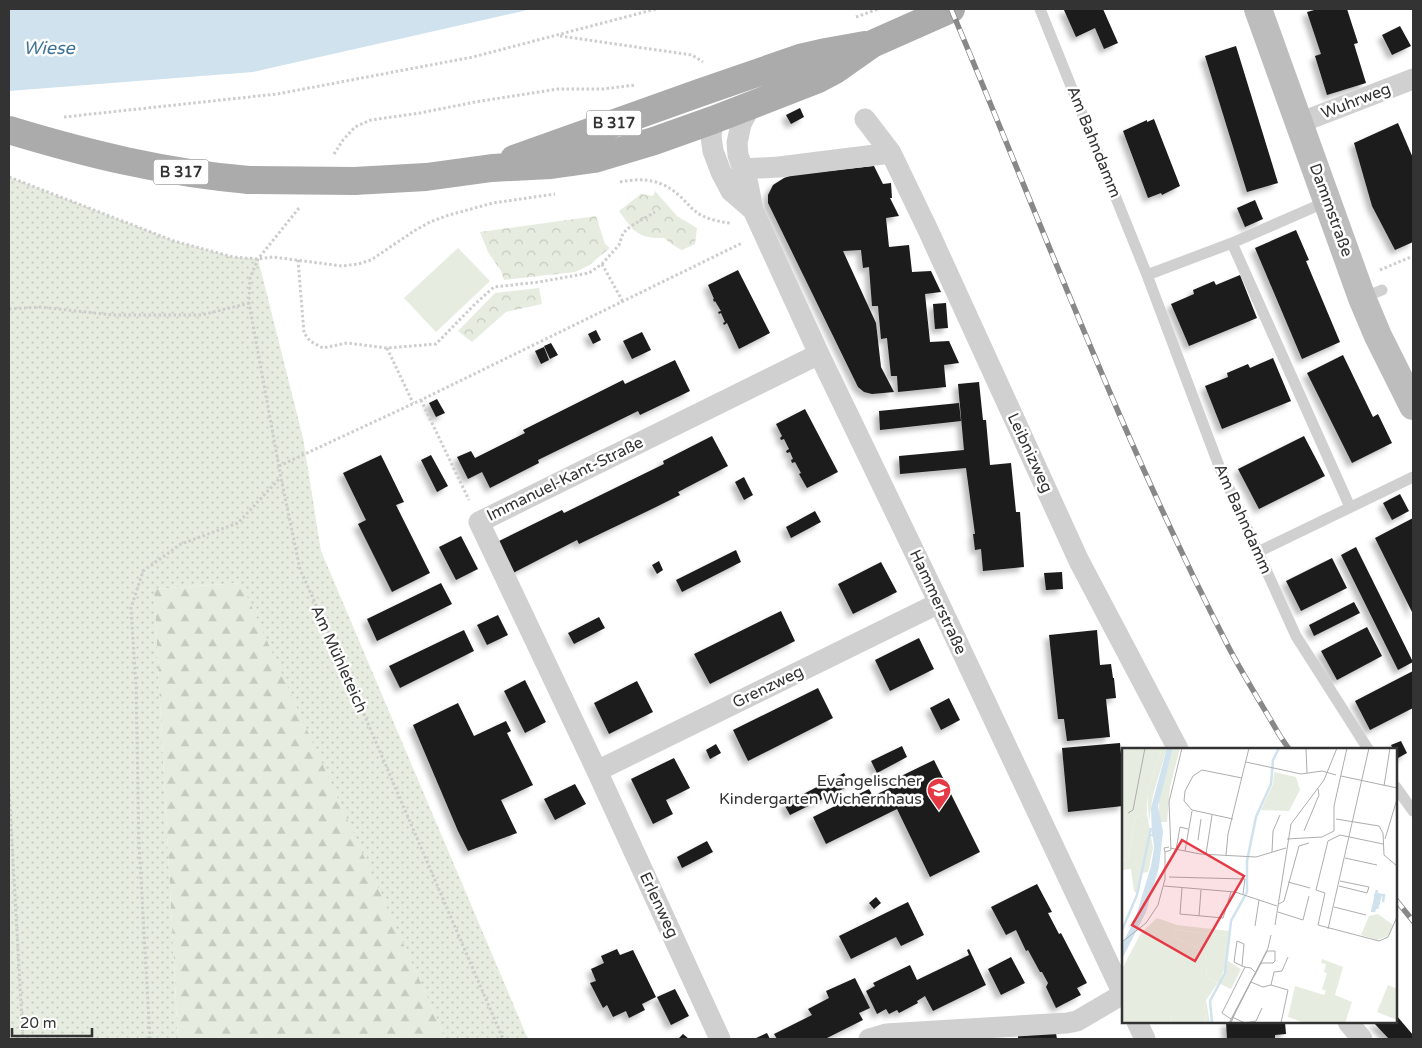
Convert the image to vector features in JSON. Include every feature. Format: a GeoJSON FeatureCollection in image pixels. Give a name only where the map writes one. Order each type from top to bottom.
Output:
{"type":"FeatureCollection","features":[{"type":"Feature","properties":{"kind":"main road","name":"B 317"},"geometry":{"type":"LineString","coordinates":[[9,130],[114,159],[172,170],[249,180],[354,182],[426,177],[492,168],[550,165],[594,159],[654,141],[750,107],[816,80],[835,70],[872,44],[951,9]]}},
{"type":"Feature","properties":{"kind":"main road","name":"Dammstraße"},"geometry":{"type":"LineString","coordinates":[[1258,9],[1328,202],[1372,294],[1378,336],[1413,406]]}},
{"type":"Feature","properties":{"kind":"main road","name":"B 317"},"geometry":{"type":"LineString","coordinates":[[492,168],[546,147],[800,58],[872,44]]}},
{"type":"Feature","properties":{"kind":"main road"},"geometry":{"type":"LineString","coordinates":[[713,120],[717,105],[725,92],[736,81]]}},
{"type":"Feature","properties":{"kind":"street","name":"Wuhrweg"},"geometry":{"type":"LineString","coordinates":[[1299,123],[1413,79]]}},
{"type":"Feature","properties":{"kind":"street","name":"Hammerstraße"},"geometry":{"type":"LineString","coordinates":[[750,107],[741,124],[737,143],[738,155],[759,223],[819,354],[939,603],[1122,992]]}},
{"type":"Feature","properties":{"kind":"street","name":"Leibnizweg"},"geometry":{"type":"LineString","coordinates":[[865,119],[891,153],[1079,561],[1177,748]]}},
{"type":"Feature","properties":{"kind":"street","name":"Hammerstraße"},"geometry":{"type":"LineString","coordinates":[[713,120],[712,151],[721,172],[731,191],[759,223]]}},
{"type":"Feature","properties":{"kind":"street"},"geometry":{"type":"LineString","coordinates":[[742,169],[779,167],[891,153]]}},
{"type":"Feature","properties":{"kind":"street","name":"Immanuel-Kant-Straße"},"geometry":{"type":"LineString","coordinates":[[597,771],[478,522],[819,354]]}},
{"type":"Feature","properties":{"kind":"street","name":"Grenzweg"},"geometry":{"type":"LineString","coordinates":[[597,771],[939,603]]}},
{"type":"Feature","properties":{"kind":"street","name":"Erlenweg"},"geometry":{"type":"LineString","coordinates":[[597,771],[720,1039]]}},
{"type":"Feature","properties":{"kind":"street"},"geometry":{"type":"LineString","coordinates":[[869,1039],[886,1034],[1067,1023],[1077,1021],[1122,995]]}},
{"type":"Feature","properties":{"kind":"street"},"geometry":{"type":"LineString","coordinates":[[1137,1023],[1145,1039]]}},
{"type":"Feature","properties":{"kind":"street"},"geometry":{"type":"LineString","coordinates":[[1349,1023],[1362,1039]]}},
{"type":"Feature","properties":{"kind":"lane","name":"Am Bahndamm"},"geometry":{"type":"LineString","coordinates":[[1040,9],[1147,275],[1219,466],[1296,636],[1367,748]]}},
{"type":"Feature","properties":{"kind":"lane"},"geometry":{"type":"LineString","coordinates":[[1147,275],[1232,243],[1328,202]]}},
{"type":"Feature","properties":{"kind":"lane"},"geometry":{"type":"LineString","coordinates":[[1232,243],[1350,507]]}},
{"type":"Feature","properties":{"kind":"lane"},"geometry":{"type":"LineString","coordinates":[[1258,552],[1413,477]]}},
{"type":"Feature","properties":{"kind":"lane"},"geometry":{"type":"LineString","coordinates":[[1397,788],[1413,811]]}},
{"type":"Feature","properties":{"kind":"path"},"geometry":{"type":"LineString","coordinates":[[57,118],[277,94],[474,57],[656,9]]}},
{"type":"Feature","properties":{"kind":"path"},"geometry":{"type":"LineString","coordinates":[[557,35],[692,55],[705,63]]}},
{"type":"Feature","properties":{"kind":"path"},"geometry":{"type":"LineString","coordinates":[[333,155],[343,140],[355,128],[371,120],[558,89],[603,89],[636,85]]}},
{"type":"Feature","properties":{"kind":"path"},"geometry":{"type":"LineString","coordinates":[[9,177],[174,241],[233,257],[274,258],[342,266],[371,260],[414,231],[430,222],[449,215],[493,203],[562,193]]}},
{"type":"Feature","properties":{"kind":"path"},"geometry":{"type":"LineString","coordinates":[[616,183],[645,179],[659,182],[672,190],[703,217],[723,222],[759,223]]}},
{"type":"Feature","properties":{"kind":"path","name":"Am Mühleteich"},"geometry":{"type":"LineString","coordinates":[[304,201],[258,259],[250,278],[249,303],[281,478],[300,569],[503,1039]]}},
{"type":"Feature","properties":{"kind":"path"},"geometry":{"type":"LineString","coordinates":[[298,260],[304,333],[310,341],[323,348],[347,343],[387,348],[436,344],[494,287],[589,273],[602,264],[620,245],[622,233],[655,212]]}},
{"type":"Feature","properties":{"kind":"path"},"geometry":{"type":"LineString","coordinates":[[279,466],[421,400],[623,302],[759,223]]}},
{"type":"Feature","properties":{"kind":"path"},"geometry":{"type":"LineString","coordinates":[[1375,272],[1413,256]]}},
{"type":"Feature","properties":{"kind":"path"},"geometry":{"type":"LineString","coordinates":[[602,264],[623,302]]}},
{"type":"Feature","properties":{"kind":"path"},"geometry":{"type":"LineString","coordinates":[[9,309],[40,307],[113,315],[202,316],[249,303]]}},
{"type":"Feature","properties":{"kind":"path"},"geometry":{"type":"LineString","coordinates":[[387,348],[413,403]]}},
{"type":"Feature","properties":{"kind":"path"},"geometry":{"type":"LineString","coordinates":[[421,400],[479,521]]}},
{"type":"Feature","properties":{"kind":"path"},"geometry":{"type":"LineString","coordinates":[[150,1039],[139,844],[136,686],[131,608],[143,570],[182,544],[238,523],[281,478]]}},
{"type":"Feature","properties":{"kind":"path"},"geometry":{"type":"LineString","coordinates":[[9,789],[23,1039]]}},
{"type":"Feature","properties":{"kind":"green space"},"geometry":{"type":"Polygon","coordinates":[[[9,177],[174,241],[233,257],[258,259],[303,438],[321,551],[528,1039],[446,1039],[240,583],[154,589],[178,1039],[9,1039],[9,177]]]}},
{"type":"Feature","properties":{"kind":"green space"},"geometry":{"type":"Polygon","coordinates":[[[655,191],[677,216],[697,228],[695,244],[682,250],[664,238],[642,235],[632,228],[619,211],[641,194],[653,196],[655,191]]]}},
{"type":"Feature","properties":{"kind":"green space"},"geometry":{"type":"Polygon","coordinates":[[[596,216],[605,244],[610,248],[588,266],[575,272],[504,280],[501,271],[488,252],[480,232],[596,216]]]}},
{"type":"Feature","properties":{"kind":"green space"},"geometry":{"type":"Polygon","coordinates":[[[458,248],[490,281],[436,332],[404,298],[458,248]]]}},
{"type":"Feature","properties":{"kind":"green space"},"geometry":{"type":"Polygon","coordinates":[[[539,288],[542,304],[506,312],[472,342],[458,331],[495,293],[539,288]]]}},
{"type":"Feature","properties":{"kind":"green space"},"geometry":{"type":"Polygon","coordinates":[[[241,583],[446,1039],[178,1039],[154,589],[241,583]]]}},
{"type":"Feature","properties":{"kind":"water","name":"Wiese"},"geometry":{"type":"Polygon","coordinates":[[[9,9],[532,9],[253,72],[9,91],[9,9]]]}},
{"type":"Feature","properties":{"kind":"building"},"geometry":{"type":"Polygon","coordinates":[[[1065,9],[1103,9],[1118,43],[1104,49],[1095,28],[1076,37],[1065,9]]]}},
{"type":"Feature","properties":{"kind":"building"},"geometry":{"type":"Polygon","coordinates":[[[1318,9],[1347,9],[1358,43],[1354,44],[1366,83],[1327,95],[1315,56],[1321,54],[1307,12],[1318,9]]]}},
{"type":"Feature","properties":{"kind":"building"},"geometry":{"type":"Polygon","coordinates":[[[1400,26],[1411,46],[1392,55],[1382,35],[1400,26]]]}},
{"type":"Feature","properties":{"kind":"building"},"geometry":{"type":"Polygon","coordinates":[[[1236,46],[1278,183],[1247,192],[1205,56],[1236,46]]]}},
{"type":"Feature","properties":{"kind":"building"},"geometry":{"type":"Polygon","coordinates":[[[800,108],[804,117],[791,124],[786,115],[800,108]]]}},
{"type":"Feature","properties":{"kind":"building"},"geometry":{"type":"Polygon","coordinates":[[[1154,119],[1180,186],[1162,195],[1161,193],[1148,198],[1123,131],[1147,120],[1147,122],[1154,119]]]}},
{"type":"Feature","properties":{"kind":"building"},"geometry":{"type":"Polygon","coordinates":[[[1398,123],[1413,158],[1413,242],[1395,250],[1372,206],[1354,143],[1398,123]]]}},
{"type":"Feature","properties":{"kind":"building"},"geometry":{"type":"Polygon","coordinates":[[[874,166],[883,184],[891,183],[892,198],[890,198],[899,216],[886,218],[889,247],[909,245],[912,272],[931,271],[941,292],[925,294],[930,342],[949,341],[959,363],[944,365],[946,387],[898,392],[897,376],[891,376],[887,338],[881,339],[878,306],[872,306],[869,267],[863,268],[861,250],[843,251],[876,323],[881,367],[894,392],[872,394],[864,392],[858,387],[768,203],[768,195],[773,185],[792,175],[874,166]]]}},
{"type":"Feature","properties":{"kind":"building"},"geometry":{"type":"Polygon","coordinates":[[[1255,200],[1263,219],[1245,227],[1237,208],[1255,200]]]}},
{"type":"Feature","properties":{"kind":"building"},"geometry":{"type":"Polygon","coordinates":[[[1296,230],[1309,260],[1306,261],[1340,342],[1302,359],[1255,248],[1296,230]]]}},
{"type":"Feature","properties":{"kind":"building"},"geometry":{"type":"Polygon","coordinates":[[[738,270],[770,333],[739,349],[727,323],[724,325],[723,323],[725,322],[721,313],[719,314],[718,312],[721,311],[714,302],[708,285],[738,270]]]}},
{"type":"Feature","properties":{"kind":"building"},"geometry":{"type":"Polygon","coordinates":[[[1240,275],[1257,318],[1189,346],[1171,304],[1194,294],[1193,290],[1214,281],[1216,285],[1240,275]]]}},
{"type":"Feature","properties":{"kind":"building"},"geometry":{"type":"Polygon","coordinates":[[[946,303],[948,328],[935,329],[933,304],[946,303]]]}},
{"type":"Feature","properties":{"kind":"building"},"geometry":{"type":"Polygon","coordinates":[[[596,330],[601,340],[593,344],[588,334],[596,330]]]}},
{"type":"Feature","properties":{"kind":"building"},"geometry":{"type":"Polygon","coordinates":[[[642,332],[651,350],[632,359],[623,341],[642,332]]]}},
{"type":"Feature","properties":{"kind":"building"},"geometry":{"type":"Polygon","coordinates":[[[551,343],[558,355],[550,359],[544,346],[551,343]]]}},
{"type":"Feature","properties":{"kind":"building"},"geometry":{"type":"Polygon","coordinates":[[[544,347],[549,360],[541,364],[535,351],[544,347]]]}},
{"type":"Feature","properties":{"kind":"building"},"geometry":{"type":"Polygon","coordinates":[[[1343,355],[1373,417],[1378,414],[1392,443],[1352,463],[1307,373],[1343,355]]]}},
{"type":"Feature","properties":{"kind":"building"},"geometry":{"type":"Polygon","coordinates":[[[1273,358],[1291,401],[1222,429],[1205,386],[1228,377],[1227,373],[1248,364],[1250,368],[1273,358]]]}},
{"type":"Feature","properties":{"kind":"building"},"geometry":{"type":"Polygon","coordinates":[[[675,360],[690,391],[640,415],[638,411],[538,460],[539,463],[490,488],[482,472],[468,479],[457,457],[471,451],[475,458],[525,433],[523,430],[623,380],[625,384],[675,360]]]}},
{"type":"Feature","properties":{"kind":"building"},"geometry":{"type":"Polygon","coordinates":[[[979,382],[983,420],[986,420],[990,465],[1011,463],[1016,512],[1020,512],[1024,567],[983,571],[981,549],[975,550],[973,534],[975,534],[966,468],[900,474],[899,456],[964,450],[958,384],[979,382]]]}},
{"type":"Feature","properties":{"kind":"building"},"geometry":{"type":"Polygon","coordinates":[[[437,399],[445,413],[436,417],[429,403],[437,399]]]}},
{"type":"Feature","properties":{"kind":"building"},"geometry":{"type":"Polygon","coordinates":[[[959,403],[961,421],[880,430],[879,411],[959,403]]]}},
{"type":"Feature","properties":{"kind":"building"},"geometry":{"type":"Polygon","coordinates":[[[805,409],[838,472],[807,488],[795,462],[792,463],[791,460],[793,459],[790,452],[787,453],[786,451],[789,449],[784,439],[781,440],[782,436],[776,424],[805,409]]]}},
{"type":"Feature","properties":{"kind":"building"},"geometry":{"type":"Polygon","coordinates":[[[712,436],[728,466],[678,492],[680,495],[654,508],[579,544],[577,540],[513,573],[497,542],[562,510],[564,513],[664,464],[663,461],[712,436]]]}},
{"type":"Feature","properties":{"kind":"building"},"geometry":{"type":"Polygon","coordinates":[[[1304,436],[1325,476],[1259,509],[1238,469],[1304,436]]]}},
{"type":"Feature","properties":{"kind":"building"},"geometry":{"type":"Polygon","coordinates":[[[381,455],[404,502],[396,505],[430,573],[392,592],[358,524],[366,520],[343,473],[381,455]]]}},
{"type":"Feature","properties":{"kind":"building"},"geometry":{"type":"Polygon","coordinates":[[[431,455],[448,486],[437,492],[421,460],[431,455]]]}},
{"type":"Feature","properties":{"kind":"building"},"geometry":{"type":"Polygon","coordinates":[[[744,477],[753,495],[744,500],[735,482],[744,477]]]}},
{"type":"Feature","properties":{"kind":"building"},"geometry":{"type":"Polygon","coordinates":[[[1400,494],[1409,511],[1392,520],[1383,503],[1400,494]]]}},
{"type":"Feature","properties":{"kind":"building"},"geometry":{"type":"Polygon","coordinates":[[[815,511],[821,522],[791,538],[786,527],[815,511]]]}},
{"type":"Feature","properties":{"kind":"building"},"geometry":{"type":"Polygon","coordinates":[[[1413,518],[1413,614],[1375,538],[1413,518]]]}},
{"type":"Feature","properties":{"kind":"building"},"geometry":{"type":"Polygon","coordinates":[[[461,536],[478,569],[456,580],[439,547],[461,536]]]}},
{"type":"Feature","properties":{"kind":"building"},"geometry":{"type":"Polygon","coordinates":[[[1356,547],[1413,662],[1398,670],[1341,555],[1356,547]]]}},
{"type":"Feature","properties":{"kind":"building"},"geometry":{"type":"Polygon","coordinates":[[[736,550],[741,562],[682,592],[676,580],[736,550]]]}},
{"type":"Feature","properties":{"kind":"building"},"geometry":{"type":"Polygon","coordinates":[[[1332,558],[1347,588],[1301,611],[1286,581],[1332,558]]]}},
{"type":"Feature","properties":{"kind":"building"},"geometry":{"type":"Polygon","coordinates":[[[659,561],[663,570],[657,574],[652,565],[659,561]]]}},
{"type":"Feature","properties":{"kind":"building"},"geometry":{"type":"Polygon","coordinates":[[[881,562],[897,592],[853,614],[838,584],[881,562]]]}},
{"type":"Feature","properties":{"kind":"building"},"geometry":{"type":"Polygon","coordinates":[[[1062,572],[1063,589],[1046,590],[1044,573],[1062,572]]]}},
{"type":"Feature","properties":{"kind":"building"},"geometry":{"type":"Polygon","coordinates":[[[441,583],[452,604],[377,641],[367,619],[441,583]]]}},
{"type":"Feature","properties":{"kind":"building"},"geometry":{"type":"Polygon","coordinates":[[[1354,602],[1360,613],[1314,636],[1309,625],[1354,602]]]}},
{"type":"Feature","properties":{"kind":"building"},"geometry":{"type":"Polygon","coordinates":[[[781,611],[795,641],[710,684],[694,654],[781,611]]]}},
{"type":"Feature","properties":{"kind":"building"},"geometry":{"type":"Polygon","coordinates":[[[498,615],[508,635],[487,645],[477,625],[498,615]]]}},
{"type":"Feature","properties":{"kind":"building"},"geometry":{"type":"Polygon","coordinates":[[[599,617],[605,628],[574,644],[568,633],[599,617]]]}},
{"type":"Feature","properties":{"kind":"building"},"geometry":{"type":"Polygon","coordinates":[[[1367,627],[1382,656],[1337,680],[1321,651],[1367,627]]]}},
{"type":"Feature","properties":{"kind":"building"},"geometry":{"type":"Polygon","coordinates":[[[464,630],[474,651],[400,688],[389,666],[464,630]]]}},
{"type":"Feature","properties":{"kind":"building"},"geometry":{"type":"Polygon","coordinates":[[[1097,630],[1100,665],[1111,664],[1114,678],[1116,698],[1106,699],[1110,737],[1067,741],[1064,719],[1058,719],[1049,635],[1097,630]]]}},
{"type":"Feature","properties":{"kind":"building"},"geometry":{"type":"Polygon","coordinates":[[[919,638],[934,669],[890,691],[875,660],[919,638]]]}},
{"type":"Feature","properties":{"kind":"building"},"geometry":{"type":"Polygon","coordinates":[[[1413,671],[1413,708],[1370,730],[1355,701],[1413,671]]]}},
{"type":"Feature","properties":{"kind":"building"},"geometry":{"type":"Polygon","coordinates":[[[525,680],[546,722],[525,733],[504,691],[525,680]]]}},
{"type":"Feature","properties":{"kind":"building"},"geometry":{"type":"Polygon","coordinates":[[[637,681],[653,712],[609,734],[594,703],[637,681]]]}},
{"type":"Feature","properties":{"kind":"building"},"geometry":{"type":"Polygon","coordinates":[[[818,688],[833,718],[748,761],[733,730],[818,688]]]}},
{"type":"Feature","properties":{"kind":"building"},"geometry":{"type":"Polygon","coordinates":[[[949,698],[960,720],[941,730],[930,708],[949,698]]]}},
{"type":"Feature","properties":{"kind":"building"},"geometry":{"type":"Polygon","coordinates":[[[458,703],[474,736],[506,721],[511,731],[507,733],[533,785],[501,800],[517,833],[468,851],[413,725],[458,703]]]}},
{"type":"Feature","properties":{"kind":"building"},"geometry":{"type":"Polygon","coordinates":[[[1401,741],[1407,753],[1398,758],[1397,748],[1392,748],[1391,745],[1401,741]]]}},
{"type":"Feature","properties":{"kind":"building"},"geometry":{"type":"Polygon","coordinates":[[[1120,743],[1122,806],[1068,812],[1062,748],[1120,743]]]}},
{"type":"Feature","properties":{"kind":"building"},"geometry":{"type":"Polygon","coordinates":[[[716,744],[721,753],[710,759],[706,750],[716,744]]]}},
{"type":"Feature","properties":{"kind":"building"},"geometry":{"type":"Polygon","coordinates":[[[902,746],[907,757],[877,773],[871,761],[902,746]]]}},
{"type":"Feature","properties":{"kind":"building"},"geometry":{"type":"Polygon","coordinates":[[[674,758],[690,788],[666,800],[673,814],[653,824],[631,779],[674,758]]]}},
{"type":"Feature","properties":{"kind":"building"},"geometry":{"type":"Polygon","coordinates":[[[934,760],[980,852],[930,877],[897,809],[826,844],[813,817],[869,789],[873,796],[894,786],[891,781],[934,760]]]}},
{"type":"Feature","properties":{"kind":"building"},"geometry":{"type":"Polygon","coordinates":[[[844,773],[851,785],[790,815],[784,804],[844,773]]]}},
{"type":"Feature","properties":{"kind":"building"},"geometry":{"type":"Polygon","coordinates":[[[575,784],[586,804],[555,820],[544,799],[575,784]]]}},
{"type":"Feature","properties":{"kind":"building"},"geometry":{"type":"Polygon","coordinates":[[[707,841],[713,852],[682,868],[677,857],[707,841]]]}},
{"type":"Feature","properties":{"kind":"building"},"geometry":{"type":"Polygon","coordinates":[[[1037,884],[1052,912],[1048,913],[1059,934],[1061,933],[1087,983],[1077,988],[1081,995],[1056,1008],[1046,987],[1048,983],[1028,950],[1026,951],[1016,930],[1006,935],[991,907],[1037,884]]]}},
{"type":"Feature","properties":{"kind":"building"},"geometry":{"type":"Polygon","coordinates":[[[876,897],[881,903],[874,909],[869,903],[876,897]]]}},
{"type":"Feature","properties":{"kind":"building"},"geometry":{"type":"Polygon","coordinates":[[[908,902],[924,935],[901,946],[896,937],[851,959],[839,936],[908,902]]]}},
{"type":"Feature","properties":{"kind":"building"},"geometry":{"type":"Polygon","coordinates":[[[617,949],[620,955],[633,950],[656,997],[642,1004],[645,1010],[629,1018],[626,1011],[613,1017],[607,1005],[603,1008],[590,983],[596,981],[591,969],[604,963],[601,956],[617,949]]]}},
{"type":"Feature","properties":{"kind":"building"},"geometry":{"type":"Polygon","coordinates":[[[969,949],[986,985],[933,1011],[925,996],[917,1001],[918,1003],[899,1013],[897,1010],[889,1014],[886,1009],[877,1014],[866,991],[875,986],[873,983],[910,965],[917,980],[969,955],[967,950],[969,949]]]}},
{"type":"Feature","properties":{"kind":"building"},"geometry":{"type":"Polygon","coordinates":[[[1011,957],[1025,983],[1001,995],[988,969],[1011,957]]]}},
{"type":"Feature","properties":{"kind":"building"},"geometry":{"type":"Polygon","coordinates":[[[855,978],[870,1008],[859,1013],[863,1020],[825,1039],[777,1039],[774,1034],[812,1015],[808,1009],[829,998],[826,991],[855,978]]]}},
{"type":"Feature","properties":{"kind":"building"},"geometry":{"type":"Polygon","coordinates":[[[675,989],[689,1016],[671,1025],[657,997],[675,989]]]}},
{"type":"Feature","properties":{"kind":"building"},"geometry":{"type":"Polygon","coordinates":[[[1397,1016],[1413,1035],[1413,1039],[1389,1039],[1374,1023],[1397,1023],[1397,1016]]]}},
{"type":"Feature","properties":{"kind":"building"},"geometry":{"type":"Polygon","coordinates":[[[1226,1023],[1285,1023],[1286,1034],[1275,1035],[1275,1039],[1227,1039],[1226,1023]]]}},
{"type":"Feature","properties":{"kind":"building"},"geometry":{"type":"Polygon","coordinates":[[[767,1033],[770,1039],[754,1039],[767,1033]]]}},
{"type":"Feature","properties":{"kind":"building"},"geometry":{"type":"Polygon","coordinates":[[[1056,1033],[1057,1039],[1018,1039],[1018,1036],[1056,1033]]]}},
{"type":"Feature","properties":{"kind":"building"},"geometry":{"type":"Polygon","coordinates":[[[683,1034],[689,1039],[678,1039],[683,1034]]]}},
{"type":"Feature","properties":{"kind":"railway"},"geometry":{"type":"LineString","coordinates":[[951,9],[1084,330],[1153,490],[1189,568],[1240,669],[1288,748]]}},
{"type":"Feature","properties":{"kind":"railway"},"geometry":{"type":"LineString","coordinates":[[1397,901],[1413,921]]}},
{"type":"Feature","properties":{"kind":"place","name":"Evangelischer Kindergarten Wichernhaus"},"geometry":{"type":"Point","coordinates":[939,811]}}]}
